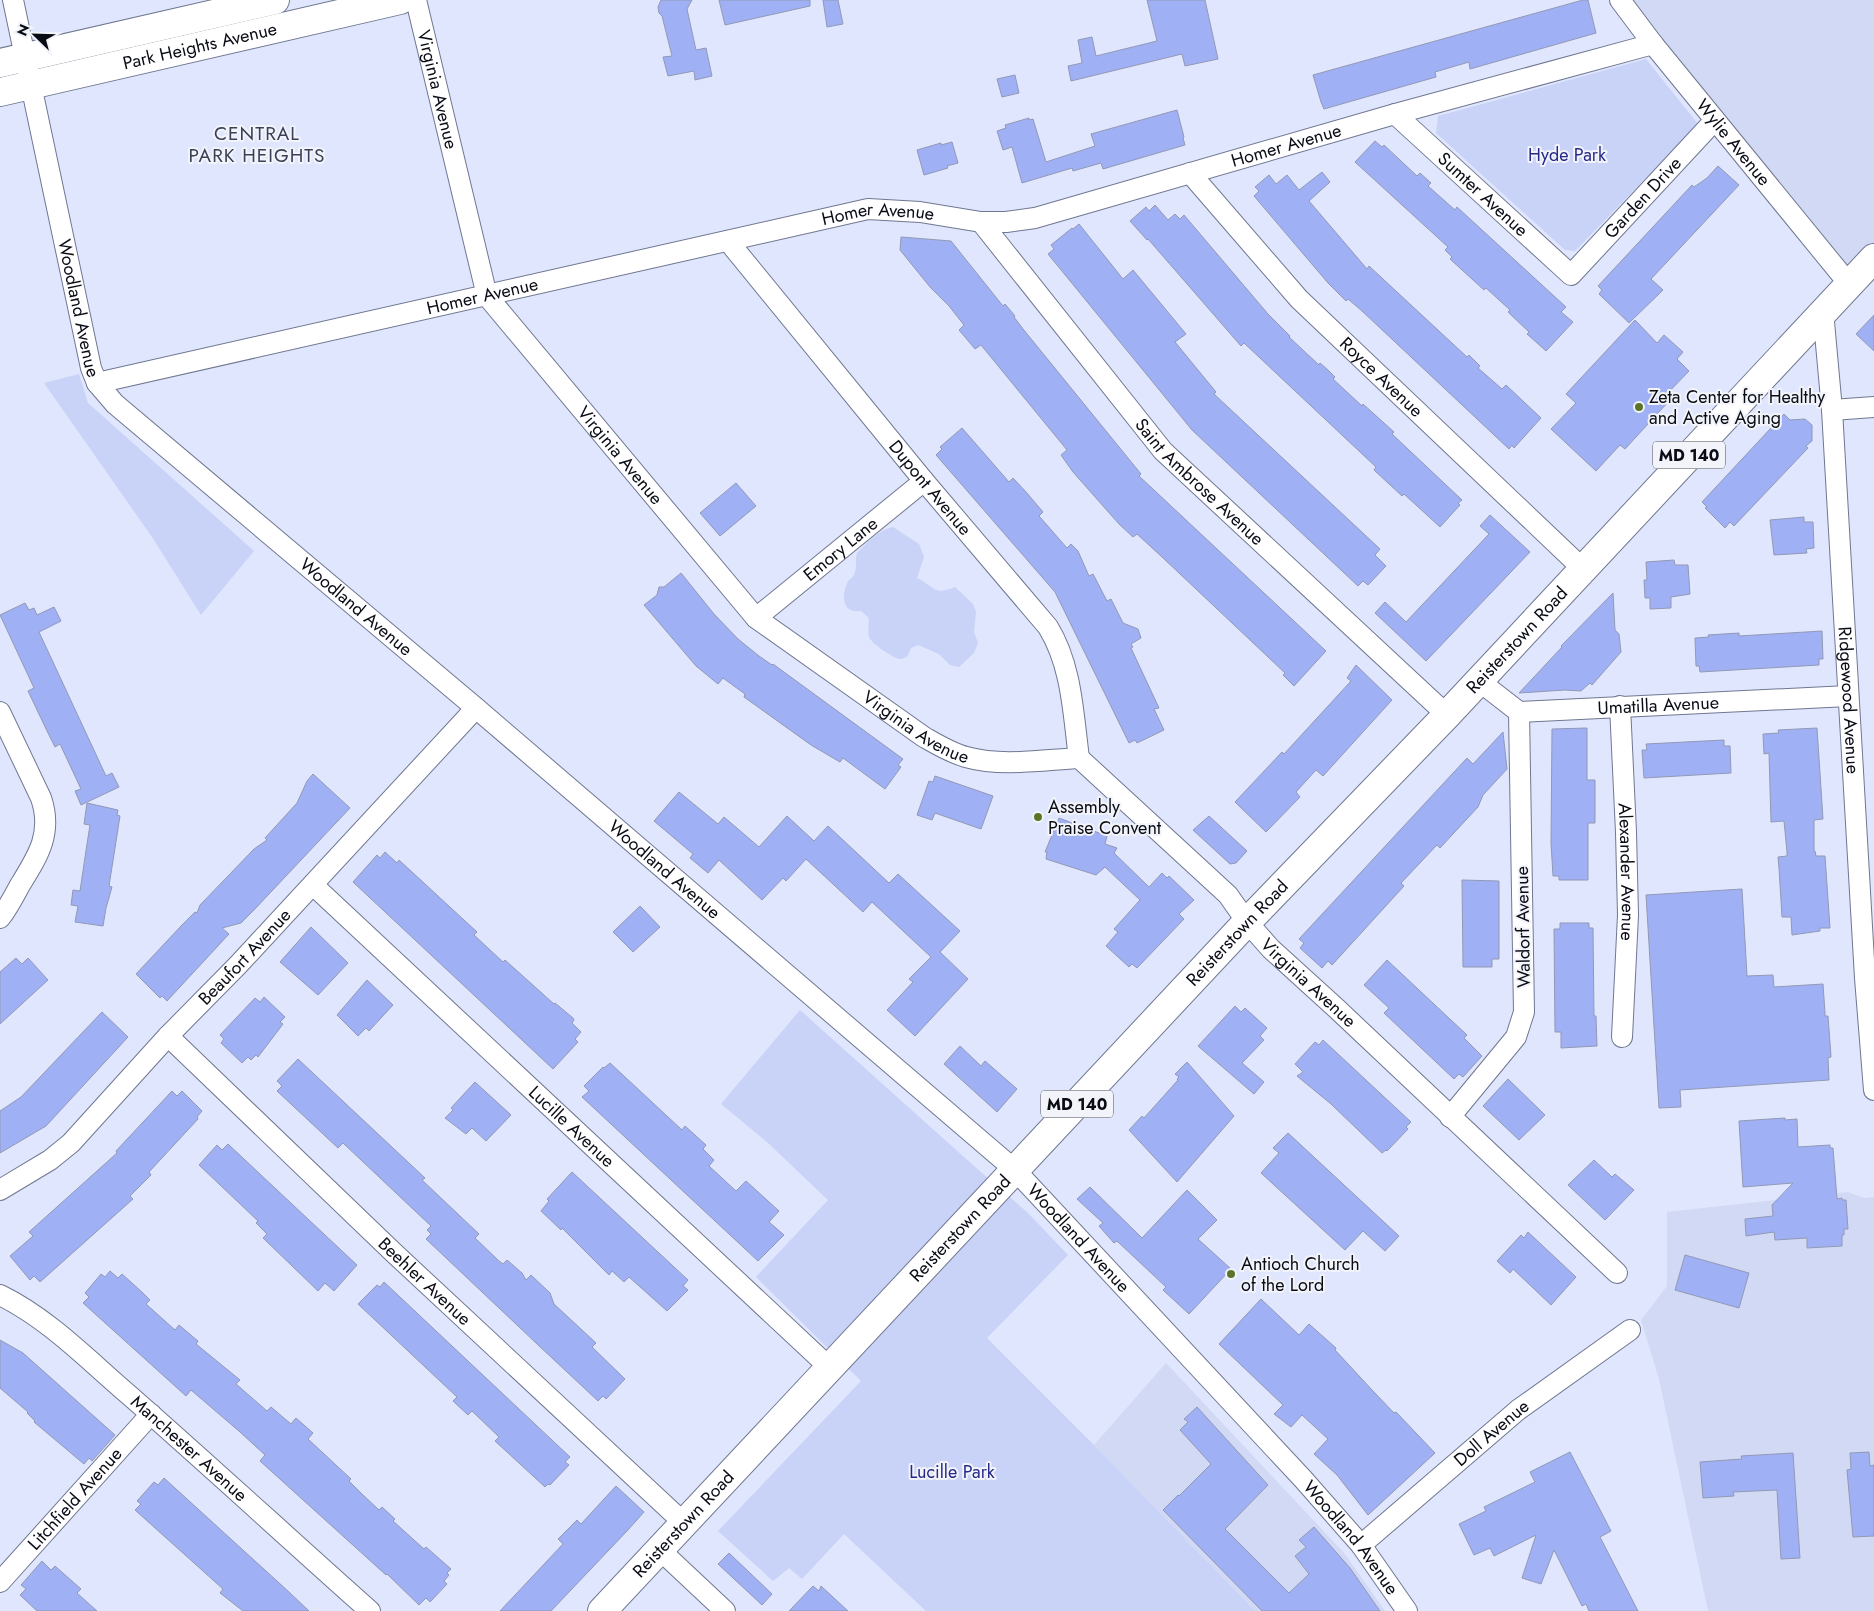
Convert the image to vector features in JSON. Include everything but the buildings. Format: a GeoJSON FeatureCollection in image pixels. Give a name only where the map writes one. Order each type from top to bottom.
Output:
{"type":"FeatureCollection","features":[{"type":"Feature","properties":{"kind":"main road","name":"Park Heights Avenue"},"geometry":{"type":"LineString","coordinates":[[13,60],[275,0]]}},
{"type":"Feature","properties":{"kind":"main road","name":"Park Heights Avenue"},"geometry":{"type":"LineString","coordinates":[[0,92],[400,0]]}},
{"type":"Feature","properties":{"kind":"main road","name":"Reisterstown Road"},"geometry":{"type":"LineString","coordinates":[[602,1611],[1016,1171],[1247,922],[1447,715],[1874,258]]}},
{"type":"Feature","properties":{"kind":"street"},"geometry":{"type":"LineString","coordinates":[[13,0],[13,60]]}},
{"type":"Feature","properties":{"kind":"street","name":"Virginia Avenue"},"geometry":{"type":"LineString","coordinates":[[416,0],[487,296],[756,618],[924,737],[948,750],[966,757],[986,761],[1009,762],[1078,758],[1228,895],[1247,922],[1271,949],[1617,1273]]}},
{"type":"Feature","properties":{"kind":"street","name":"Wylie Avenue"},"geometry":{"type":"LineString","coordinates":[[1620,0],[1849,284]]}},
{"type":"Feature","properties":{"kind":"street","name":"Homer Avenue"},"geometry":{"type":"LineString","coordinates":[[97,383],[868,209],[920,212],[981,222],[1006,222],[1035,218],[1395,114],[1654,44]]}},
{"type":"Feature","properties":{"kind":"street","name":"Woodland Avenue"},"geometry":{"type":"LineString","coordinates":[[13,60],[30,86],[91,368],[97,383],[116,404],[476,708],[1016,1171],[1362,1545],[1407,1611]]}},
{"type":"Feature","properties":{"kind":"street","name":"Sumter Avenue"},"geometry":{"type":"LineString","coordinates":[[1395,114],[1571,275]]}},
{"type":"Feature","properties":{"kind":"street","name":"Garden Drive"},"geometry":{"type":"LineString","coordinates":[[1571,275],[1715,120]]}},
{"type":"Feature","properties":{"kind":"street","name":"Royce Avenue"},"geometry":{"type":"LineString","coordinates":[[1190,173],[1299,299],[1583,569]]}},
{"type":"Feature","properties":{"kind":"street","name":"Saint Ambrose Avenue"},"geometry":{"type":"LineString","coordinates":[[981,222],[1163,451],[1447,715]]}},
{"type":"Feature","properties":{"kind":"street","name":"Dupont Avenue"},"geometry":{"type":"LineString","coordinates":[[728,240],[924,481],[1048,627],[1057,641],[1070,686],[1078,758]]}},
{"type":"Feature","properties":{"kind":"street","name":"Ridgewood Avenue"},"geometry":{"type":"LineString","coordinates":[[1823,311],[1832,410],[1848,696],[1870,978],[1874,1090]]}},
{"type":"Feature","properties":{"kind":"street"},"geometry":{"type":"LineString","coordinates":[[1832,410],[1874,407]]}},
{"type":"Feature","properties":{"kind":"street","name":"Emory Lane"},"geometry":{"type":"LineString","coordinates":[[756,618],[924,481]]}},
{"type":"Feature","properties":{"kind":"street"},"geometry":{"type":"LineString","coordinates":[[1478,681],[1519,712]]}},
{"type":"Feature","properties":{"kind":"street","name":"Umatilla Avenue"},"geometry":{"type":"LineString","coordinates":[[1519,712],[1848,696]]}},
{"type":"Feature","properties":{"kind":"street","name":"Alexander Avenue"},"geometry":{"type":"LineString","coordinates":[[1620,706],[1628,915],[1622,1037]]}},
{"type":"Feature","properties":{"kind":"street","name":"Beaufort Avenue"},"geometry":{"type":"LineString","coordinates":[[0,1190],[62,1151],[168,1036],[313,885],[476,708]]}},
{"type":"Feature","properties":{"kind":"street"},"geometry":{"type":"LineString","coordinates":[[0,712],[41,798],[45,810],[46,826],[42,844],[36,858],[0,918]]}},
{"type":"Feature","properties":{"kind":"street","name":"Waldorf Avenue"},"geometry":{"type":"LineString","coordinates":[[1450,1117],[1516,1037],[1524,1012],[1519,712]]}},
{"type":"Feature","properties":{"kind":"street","name":"Lucille Avenue"},"geometry":{"type":"LineString","coordinates":[[313,885],[830,1368]]}},
{"type":"Feature","properties":{"kind":"street","name":"Beehler Avenue"},"geometry":{"type":"LineString","coordinates":[[168,1036],[394,1253],[685,1524]]}},
{"type":"Feature","properties":{"kind":"street","name":"Manchester Avenue"},"geometry":{"type":"LineString","coordinates":[[0,1295],[47,1324],[151,1414],[370,1611]]}},
{"type":"Feature","properties":{"kind":"street","name":"Doll Avenue"},"geometry":{"type":"LineString","coordinates":[[1362,1545],[1518,1410],[1630,1330]]}},
{"type":"Feature","properties":{"kind":"street","name":"Litchfield Avenue"},"geometry":{"type":"LineString","coordinates":[[0,1582],[151,1414]]}},
{"type":"Feature","properties":{"kind":"street"},"geometry":{"type":"LineString","coordinates":[[660,1550],[725,1611]]}},
{"type":"Feature","properties":{"kind":"shaded area"},"geometry":{"type":"Polygon","coordinates":[[[1623,0],[1874,0],[1874,263],[1852,286],[1623,0]]]}},
{"type":"Feature","properties":{"kind":"shaded area"},"geometry":{"type":"Polygon","coordinates":[[[1848,1192],[1864,1198],[1874,1197],[1874,1611],[1708,1611],[1659,1379],[1641,1320],[1667,1286],[1667,1212],[1848,1192]]]}},
{"type":"Feature","properties":{"kind":"shaded area"},"geometry":{"type":"Polygon","coordinates":[[[1166,1363],[1345,1554],[1385,1611],[1255,1611],[1094,1445],[1166,1363]]]}},
{"type":"Feature","properties":{"kind":"green space","name":"Hyde Park"},"geometry":{"type":"Polygon","coordinates":[[[1646,59],[1698,124],[1575,251],[1565,250],[1436,133],[1438,116],[1646,59]]]}},
{"type":"Feature","properties":{"kind":"green space"},"geometry":{"type":"Polygon","coordinates":[[[79,374],[88,403],[254,551],[201,615],[152,537],[44,383],[79,374]]]}},
{"type":"Feature","properties":{"kind":"green space"},"geometry":{"type":"Polygon","coordinates":[[[893,527],[919,544],[924,557],[917,578],[938,590],[943,591],[955,587],[973,604],[976,612],[974,632],[978,643],[974,653],[959,667],[950,665],[939,654],[918,645],[911,648],[905,658],[898,659],[894,657],[878,647],[869,637],[868,617],[861,611],[851,610],[846,606],[844,598],[845,589],[848,581],[855,574],[857,553],[878,534],[893,527]]]}},
{"type":"Feature","properties":{"kind":"green space","name":"Lucille Park"},"geometry":{"type":"Polygon","coordinates":[[[800,1010],[1028,1213],[1068,1255],[987,1338],[1255,1611],[926,1611],[844,1534],[802,1579],[789,1568],[773,1581],[718,1531],[861,1381],[756,1277],[828,1200],[767,1142],[721,1104],[800,1010]]]}},
{"type":"Feature","properties":{"kind":"place","name":"Zeta Center for Healthy and Active Aging"},"geometry":{"type":"Point","coordinates":[1639,407]}},
{"type":"Feature","properties":{"kind":"place","name":"Assembly Praise Convent"},"geometry":{"type":"Point","coordinates":[1038,817]}},
{"type":"Feature","properties":{"kind":"place","name":"Antioch Church of the Lord"},"geometry":{"type":"Point","coordinates":[1231,1274]}},
{"type":"Feature","properties":{"kind":"district","name":"CENTRAL PARK HEIGHTS"},"geometry":{"type":"Point","coordinates":[257,144]}}]}
